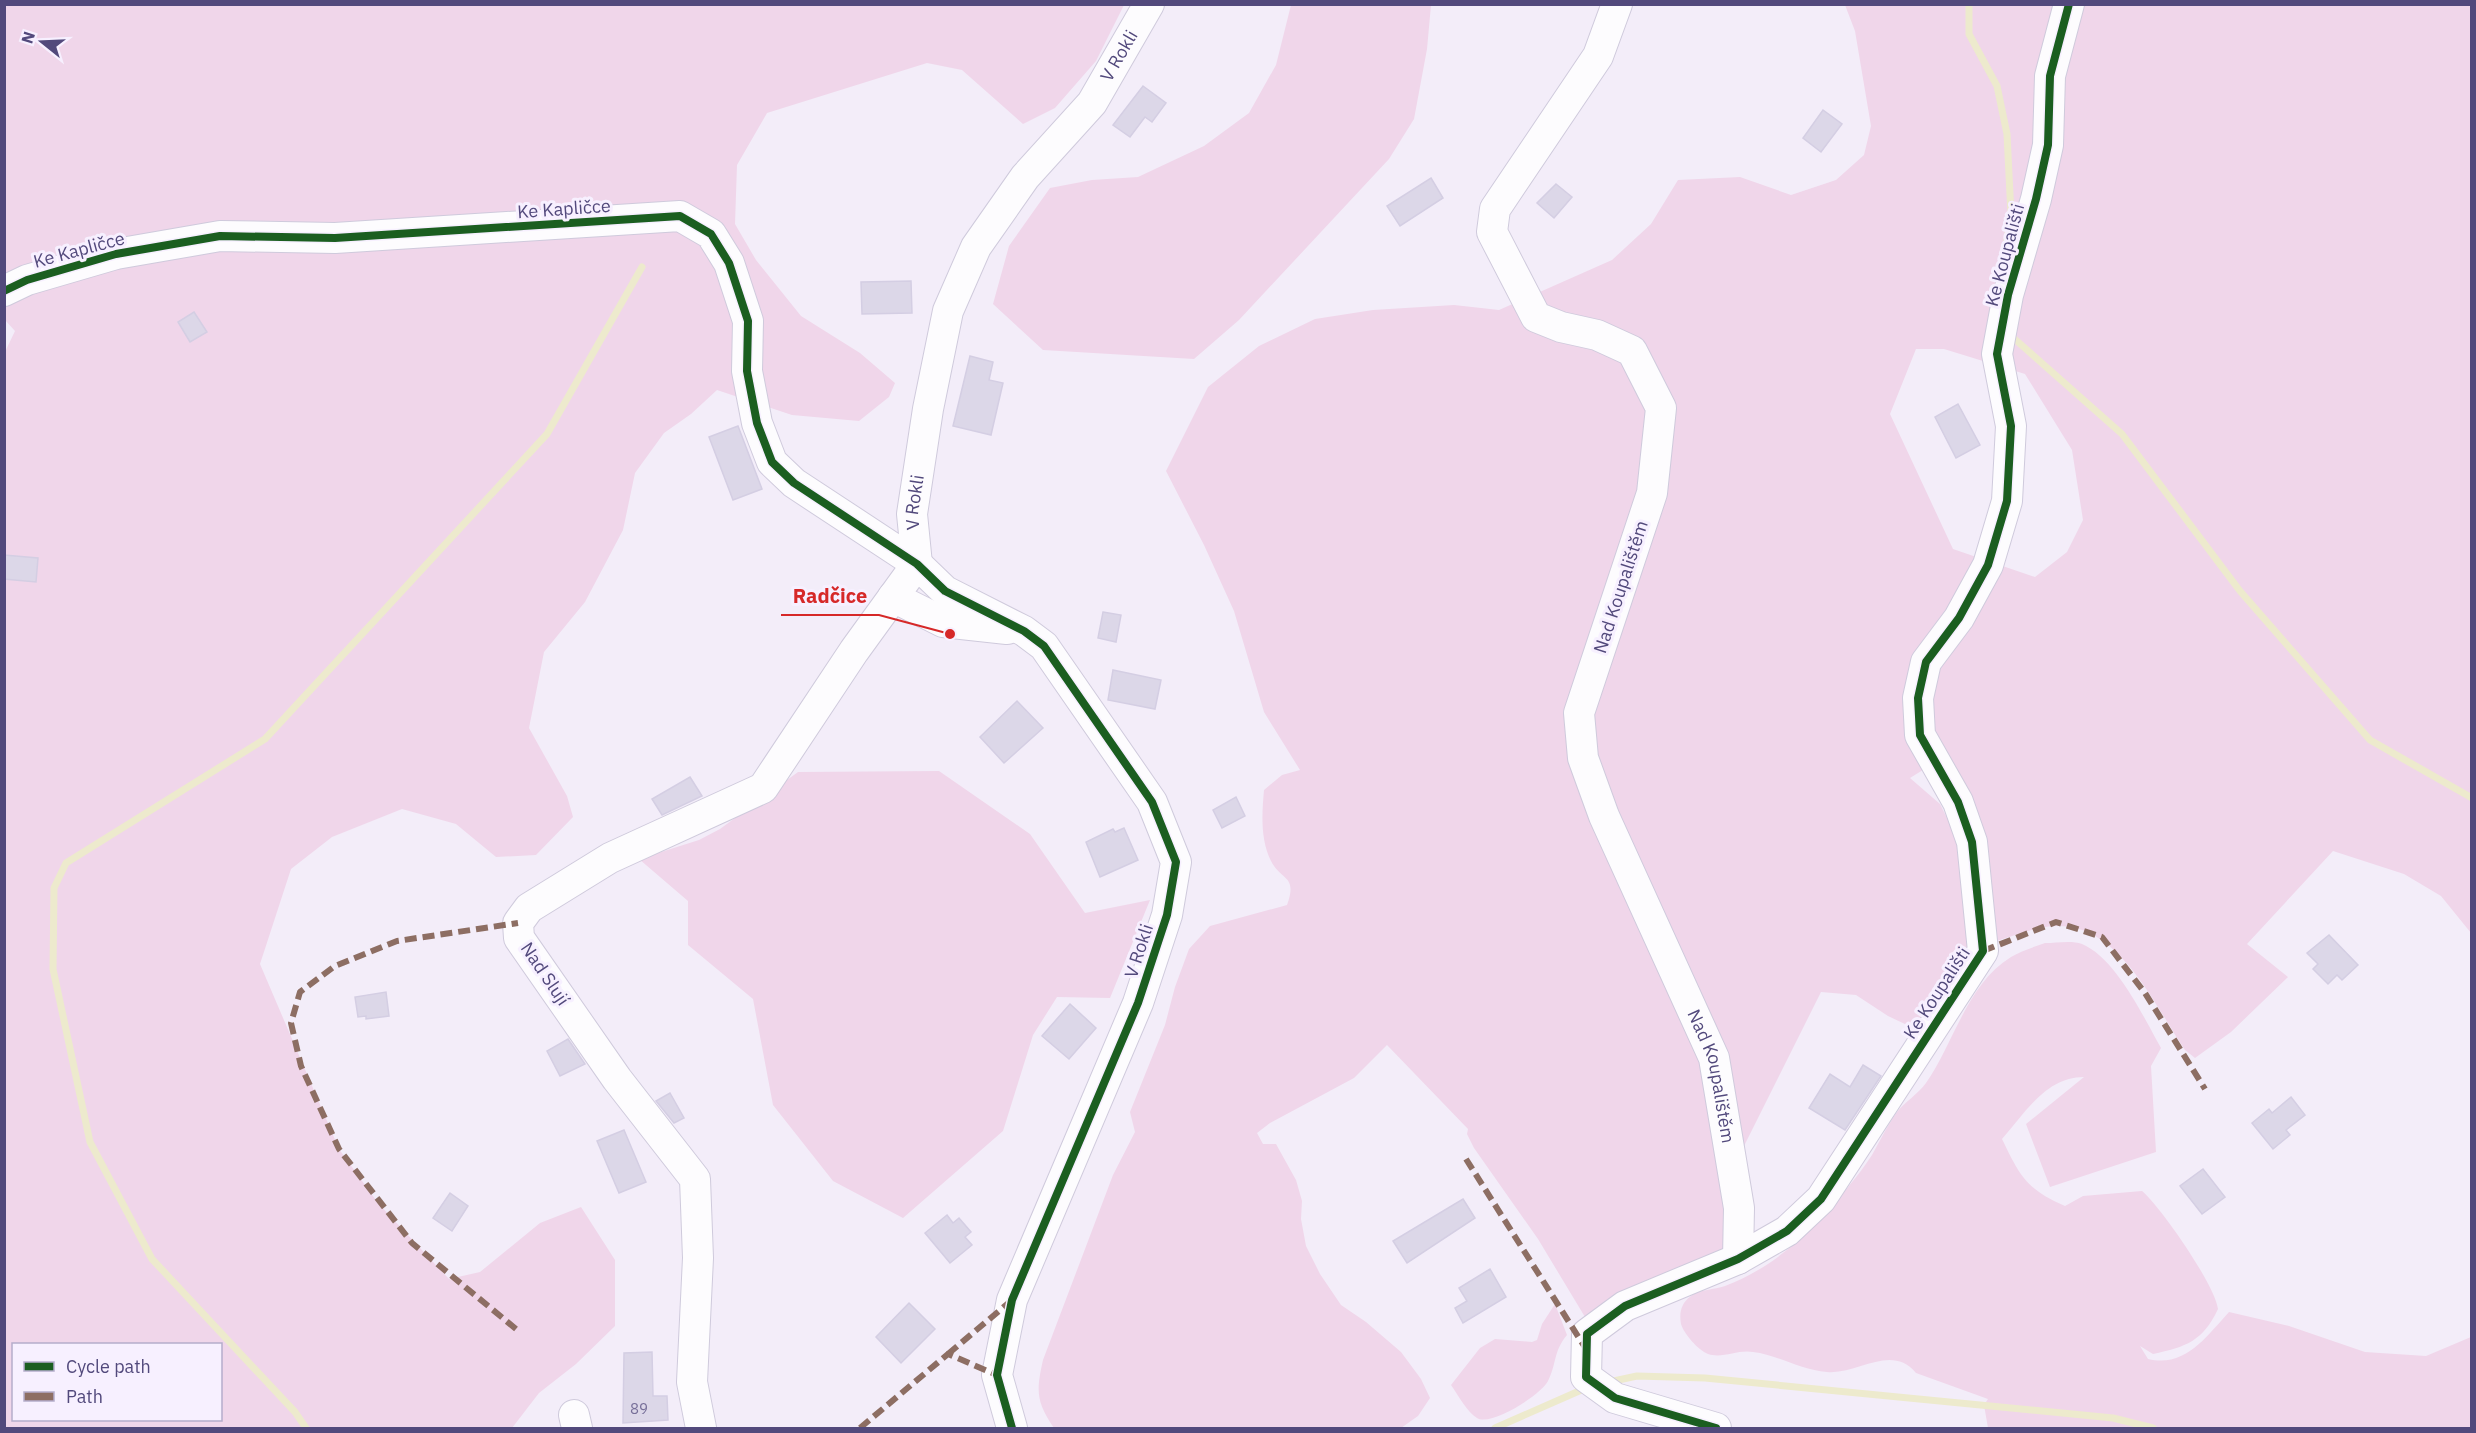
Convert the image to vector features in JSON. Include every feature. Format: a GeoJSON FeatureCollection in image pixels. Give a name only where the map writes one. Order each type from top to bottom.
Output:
{"type":"FeatureCollection","features":[{"type":"Feature","properties":{"kind":"street","name":"V Rokli"},"geometry":{"type":"LineString","coordinates":[[1012,1428],[997,1376],[1012,1300],[1138,1003],[1167,915],[1176,862],[1152,802],[1044,646],[1024,631],[945,591],[917,564],[912,514],[928,409],[948,311],[976,247],[1025,177],[1092,104],[1149,4]]}},
{"type":"Feature","properties":{"kind":"street","name":"Nad Koupalištěm"},"geometry":{"type":"LineString","coordinates":[[1617,4],[1598,56],[1495,209],[1492,232],[1536,316],[1562,327],[1597,335],[1632,351],[1661,408],[1652,492],[1579,713],[1582,758],[1604,816],[1714,1058],[1739,1208],[1738,1259]]}},
{"type":"Feature","properties":{"kind":"street","name":"Ke Koupališti"},"geometry":{"type":"LineString","coordinates":[[1716,1428],[1615,1398],[1586,1377],[1587,1334],[1625,1306],[1738,1259],[1787,1231],[1821,1199],[1983,951],[1972,842],[1958,802],[1920,735],[1918,698],[1926,662],[1959,618],[1988,565],[2007,501],[2011,426],[1997,354],[2004,313],[2048,145],[2050,76],[2069,4]]}},
{"type":"Feature","properties":{"kind":"street","name":"Ke Kapličce"},"geometry":{"type":"LineString","coordinates":[[4,291],[27,280],[116,254],[220,236],[334,238],[680,216],[711,234],[729,263],[748,321],[747,371],[757,423],[772,462],[794,483],[917,564]]}},
{"type":"Feature","properties":{"kind":"street","name":"Nad Slují"},"geometry":{"type":"LineString","coordinates":[[700,1428],[692,1382],[698,1258],[695,1179],[617,1079],[519,938],[518,923],[529,908],[610,858],[762,788],[917,564]]}},
{"type":"Feature","properties":{"kind":"street"},"geometry":{"type":"LineString","coordinates":[[893,597],[943,622],[1024,631]]}},
{"type":"Feature","properties":{"kind":"shaded area"},"geometry":{"type":"Polygon","coordinates":[[[5,5],[1124,5],[1096,61],[1055,108],[1023,124],[962,70],[927,63],[767,113],[737,165],[735,224],[756,260],[801,316],[860,353],[895,383],[889,397],[859,421],[792,415],[717,390],[691,414],[664,433],[635,473],[623,530],[585,602],[544,652],[529,728],[567,796],[573,817],[536,855],[496,857],[456,824],[402,809],[332,837],[291,869],[260,964],[339,1149],[378,1203],[449,1279],[480,1272],[540,1223],[581,1207],[615,1260],[615,1326],[576,1364],[539,1393],[512,1428],[5,1428],[4,354],[15,331],[5,320],[5,5]]]}},
{"type":"Feature","properties":{"kind":"shaded area"},"geometry":{"type":"Polygon","coordinates":[[[1291,5],[1431,5],[1427,49],[1414,119],[1389,159],[1239,320],[1194,359],[1043,350],[993,304],[1009,246],[1050,188],[1092,180],[1138,177],[1204,146],[1249,113],[1276,65],[1291,5]]]}},
{"type":"Feature","properties":{"kind":"shaded area"},"geometry":{"type":"Polygon","coordinates":[[[1845,5],[2471,5],[2471,933],[2441,896],[2404,874],[2333,851],[2247,944],[2288,977],[2231,1032],[2195,1058],[2185,1050],[2133,971],[2099,938],[2079,929],[2049,926],[1994,942],[1939,760],[1910,778],[1940,804],[1957,838],[1972,928],[1966,967],[1928,1022],[1907,1025],[1888,1016],[1856,995],[1821,992],[1722,1190],[1729,1208],[1726,1249],[1588,1322],[1538,1239],[1474,1148],[1467,1134],[1468,1129],[1387,1045],[1354,1078],[1270,1123],[1257,1133],[1263,1144],[1276,1144],[1296,1180],[1302,1201],[1301,1219],[1306,1246],[1320,1274],[1341,1305],[1366,1322],[1401,1352],[1421,1379],[1430,1398],[1418,1416],[1401,1428],[1054,1428],[1044,1411],[1039,1396],[1043,1360],[1113,1175],[1135,1132],[1130,1112],[1165,1025],[1175,987],[1189,949],[1210,926],[1287,905],[1290,895],[1291,888],[1287,879],[1275,867],[1267,853],[1263,826],[1263,799],[1264,790],[1282,775],[1300,770],[1264,712],[1234,611],[1204,545],[1166,471],[1208,387],[1259,346],[1315,319],[1373,310],[1454,305],[1499,310],[1612,260],[1651,224],[1678,180],[1740,177],[1791,195],[1836,180],[1864,155],[1871,126],[1855,31],[1845,5]],[[1916,349],[1890,414],[1953,549],[2035,577],[2067,552],[2083,520],[2072,450],[2025,374],[1944,349],[1916,349]]]}},
{"type":"Feature","properties":{"kind":"shaded area"},"geometry":{"type":"Polygon","coordinates":[[[939,771],[1030,834],[1085,913],[1150,900],[1110,998],[1057,997],[1033,1035],[1003,1131],[903,1218],[833,1181],[773,1105],[753,999],[688,945],[688,901],[639,859],[699,840],[720,829],[798,772],[939,771]]]}},
{"type":"Feature","properties":{"kind":"shaded area"},"geometry":{"type":"Polygon","coordinates":[[[2045,943],[2078,943],[2094,951],[2106,962],[2128,990],[2161,1048],[2151,1066],[2156,1152],[2050,1187],[2026,1124],[2084,1077],[2058,1083],[2047,1090],[2037,1098],[2002,1139],[2026,1180],[2041,1194],[2065,1206],[2083,1196],[2142,1191],[2161,1213],[2198,1265],[2215,1298],[2218,1309],[2206,1329],[2184,1345],[2153,1354],[2140,1346],[2148,1359],[2161,1361],[2184,1355],[2203,1340],[2229,1312],[2289,1326],[2365,1352],[2426,1356],[2471,1337],[2471,1428],[1988,1428],[1984,1405],[1988,1399],[1916,1373],[1906,1364],[1896,1361],[1885,1360],[1839,1372],[1827,1372],[1753,1352],[1708,1354],[1692,1341],[1681,1324],[1681,1312],[1685,1302],[1695,1294],[1725,1286],[1753,1273],[1790,1247],[1813,1226],[1861,1171],[1897,1112],[1926,1083],[1962,1015],[1983,982],[2011,957],[2045,943]]]}},
{"type":"Feature","properties":{"kind":"shaded area"},"geometry":{"type":"Polygon","coordinates":[[[1555,1304],[1567,1335],[1559,1347],[1551,1375],[1544,1387],[1527,1401],[1504,1414],[1484,1420],[1477,1418],[1466,1408],[1451,1385],[1480,1348],[1495,1339],[1532,1342],[1537,1340],[1542,1324],[1555,1304]]]}},
{"type":"Feature","properties":{"kind":"building"},"geometry":{"type":"Polygon","coordinates":[[[1143,86],[1166,103],[1152,122],[1145,117],[1130,137],[1113,125],[1143,86]]]}},
{"type":"Feature","properties":{"kind":"building"},"geometry":{"type":"Polygon","coordinates":[[[1823,110],[1842,124],[1821,152],[1803,138],[1823,110]]]}},
{"type":"Feature","properties":{"kind":"building"},"geometry":{"type":"Polygon","coordinates":[[[1431,178],[1443,198],[1400,226],[1387,206],[1431,178]]]}},
{"type":"Feature","properties":{"kind":"building"},"geometry":{"type":"Polygon","coordinates":[[[1556,184],[1572,197],[1554,218],[1537,203],[1556,184]]]}},
{"type":"Feature","properties":{"kind":"building"},"geometry":{"type":"Polygon","coordinates":[[[911,281],[912,313],[862,314],[861,282],[911,281]]]}},
{"type":"Feature","properties":{"kind":"building"},"geometry":{"type":"Polygon","coordinates":[[[194,312],[207,332],[190,342],[178,322],[194,312]]]}},
{"type":"Feature","properties":{"kind":"building"},"geometry":{"type":"Polygon","coordinates":[[[970,356],[993,362],[989,380],[1003,383],[991,435],[953,426],[970,356]]]}},
{"type":"Feature","properties":{"kind":"building"},"geometry":{"type":"Polygon","coordinates":[[[1958,404],[1980,445],[1956,458],[1935,417],[1958,404]]]}},
{"type":"Feature","properties":{"kind":"building"},"geometry":{"type":"Polygon","coordinates":[[[738,426],[762,489],[733,500],[709,437],[738,426]]]}},
{"type":"Feature","properties":{"kind":"building"},"geometry":{"type":"Polygon","coordinates":[[[4,555],[38,558],[36,582],[4,579],[4,555]]]}},
{"type":"Feature","properties":{"kind":"building"},"geometry":{"type":"Polygon","coordinates":[[[1103,612],[1121,615],[1116,642],[1098,638],[1103,612]]]}},
{"type":"Feature","properties":{"kind":"building"},"geometry":{"type":"Polygon","coordinates":[[[1113,670],[1161,680],[1155,709],[1108,700],[1113,670]]]}},
{"type":"Feature","properties":{"kind":"building"},"geometry":{"type":"Polygon","coordinates":[[[1017,701],[1043,728],[1004,763],[980,737],[1017,701]]]}},
{"type":"Feature","properties":{"kind":"building"},"geometry":{"type":"Polygon","coordinates":[[[690,777],[702,796],[662,815],[652,799],[690,777]]]}},
{"type":"Feature","properties":{"kind":"building"},"geometry":{"type":"Polygon","coordinates":[[[1236,797],[1245,816],[1222,828],[1213,810],[1236,797]]]}},
{"type":"Feature","properties":{"kind":"building"},"geometry":{"type":"Polygon","coordinates":[[[1124,828],[1138,860],[1100,877],[1086,842],[1113,829],[1115,832],[1124,828]]]}},
{"type":"Feature","properties":{"kind":"building"},"geometry":{"type":"Polygon","coordinates":[[[2329,935],[2358,965],[2342,980],[2337,975],[2328,984],[2313,969],[2318,964],[2307,953],[2329,935]]]}},
{"type":"Feature","properties":{"kind":"building"},"geometry":{"type":"Polygon","coordinates":[[[386,992],[389,1016],[366,1019],[366,1016],[358,1017],[355,997],[386,992]]]}},
{"type":"Feature","properties":{"kind":"building"},"geometry":{"type":"Polygon","coordinates":[[[1070,1004],[1096,1028],[1069,1059],[1042,1036],[1070,1004]]]}},
{"type":"Feature","properties":{"kind":"building"},"geometry":{"type":"Polygon","coordinates":[[[568,1039],[585,1064],[560,1076],[547,1051],[568,1039]]]}},
{"type":"Feature","properties":{"kind":"building"},"geometry":{"type":"Polygon","coordinates":[[[1863,1065],[1881,1076],[1845,1130],[1809,1108],[1830,1074],[1850,1087],[1863,1065]]]}},
{"type":"Feature","properties":{"kind":"building"},"geometry":{"type":"Polygon","coordinates":[[[670,1093],[684,1118],[674,1123],[656,1101],[670,1093]]]}},
{"type":"Feature","properties":{"kind":"building"},"geometry":{"type":"Polygon","coordinates":[[[2291,1097],[2305,1115],[2286,1130],[2290,1135],[2273,1149],[2252,1123],[2269,1109],[2272,1113],[2291,1097]]]}},
{"type":"Feature","properties":{"kind":"building"},"geometry":{"type":"Polygon","coordinates":[[[624,1130],[646,1182],[619,1193],[597,1141],[624,1130]]]}},
{"type":"Feature","properties":{"kind":"building"},"geometry":{"type":"Polygon","coordinates":[[[2203,1169],[2225,1197],[2202,1214],[2180,1186],[2203,1169]]]}},
{"type":"Feature","properties":{"kind":"building"},"geometry":{"type":"Polygon","coordinates":[[[450,1193],[468,1206],[452,1231],[433,1218],[450,1193]]]}},
{"type":"Feature","properties":{"kind":"building"},"geometry":{"type":"Polygon","coordinates":[[[1463,1199],[1475,1218],[1407,1263],[1393,1241],[1463,1199]]]}},
{"type":"Feature","properties":{"kind":"building"},"geometry":{"type":"Polygon","coordinates":[[[947,1215],[953,1223],[959,1218],[971,1232],[965,1237],[972,1245],[950,1263],[925,1233],[947,1215]]]}},
{"type":"Feature","properties":{"kind":"building"},"geometry":{"type":"Polygon","coordinates":[[[1490,1269],[1506,1297],[1463,1323],[1455,1308],[1467,1301],[1459,1288],[1490,1269]]]}},
{"type":"Feature","properties":{"kind":"building"},"geometry":{"type":"Polygon","coordinates":[[[909,1303],[935,1329],[901,1363],[876,1337],[909,1303]]]}},
{"type":"Feature","properties":{"kind":"building"},"geometry":{"type":"Polygon","coordinates":[[[652,1352],[653,1396],[667,1396],[668,1420],[623,1423],[624,1353],[652,1352]]]}},
{"type":"Feature","properties":{"kind":"waterway"},"geometry":{"type":"LineString","coordinates":[[1969,4],[1969,34],[1997,86],[2007,134],[2011,215],[2003,263]]}},
{"type":"Feature","properties":{"kind":"waterway"},"geometry":{"type":"LineString","coordinates":[[306,1428],[295,1412],[152,1259],[90,1142],[53,969],[54,888],[66,863],[265,739],[547,434],[642,267]]}},
{"type":"Feature","properties":{"kind":"waterway"},"geometry":{"type":"LineString","coordinates":[[2009,334],[2122,434],[2240,591],[2370,740],[2472,798]]}},
{"type":"Feature","properties":{"kind":"waterway"},"geometry":{"type":"LineString","coordinates":[[1609,1382],[1637,1376],[1705,1378],[2113,1418],[2153,1428]]}},
{"type":"Feature","properties":{"kind":"waterway"},"geometry":{"type":"LineString","coordinates":[[1495,1428],[1586,1388]]}},
{"type":"Feature","properties":{"kind":"marked path"},"geometry":{"type":"LineString","coordinates":[[1983,951],[2056,922],[2102,937],[2145,993],[2205,1089]]}},
{"type":"Feature","properties":{"kind":"marked path"},"geometry":{"type":"LineString","coordinates":[[516,1329],[412,1243],[339,1149],[301,1066],[291,1023],[300,992],[335,966],[397,941],[518,923]]}},
{"type":"Feature","properties":{"kind":"marked path"},"geometry":{"type":"LineString","coordinates":[[1466,1159],[1586,1349]]}},
{"type":"Feature","properties":{"kind":"marked path"},"geometry":{"type":"LineString","coordinates":[[948,1354],[1012,1300]]}},
{"type":"Feature","properties":{"kind":"marked path"},"geometry":{"type":"LineString","coordinates":[[860,1428],[948,1354],[997,1375]]}},
{"type":"Feature","properties":{"kind":"cycle path"},"geometry":{"type":"LineString","coordinates":[[1716,1428],[1615,1398],[1586,1377],[1587,1334],[1625,1306],[1738,1259],[1787,1231],[1821,1199],[1983,951],[1972,842],[1958,802],[1920,735],[1918,698],[1926,662],[1959,618],[1988,565],[2007,501],[2011,426],[1997,354],[2008,295],[2036,199],[2048,145],[2050,76],[2069,4]]}},
{"type":"Feature","properties":{"kind":"cycle path"},"geometry":{"type":"LineString","coordinates":[[4,291],[27,280],[116,254],[220,236],[335,238],[680,216],[711,234],[729,263],[748,321],[747,371],[757,423],[772,462],[794,483],[917,564],[945,591],[1024,631],[1044,646],[1152,802],[1176,862],[1167,915],[1138,1003],[1012,1300],[997,1375],[1012,1428]]}},
{"type":"Feature","properties":{"kind":"place","name":"Radčice"},"geometry":{"type":"Point","coordinates":[950,634]}}]}
